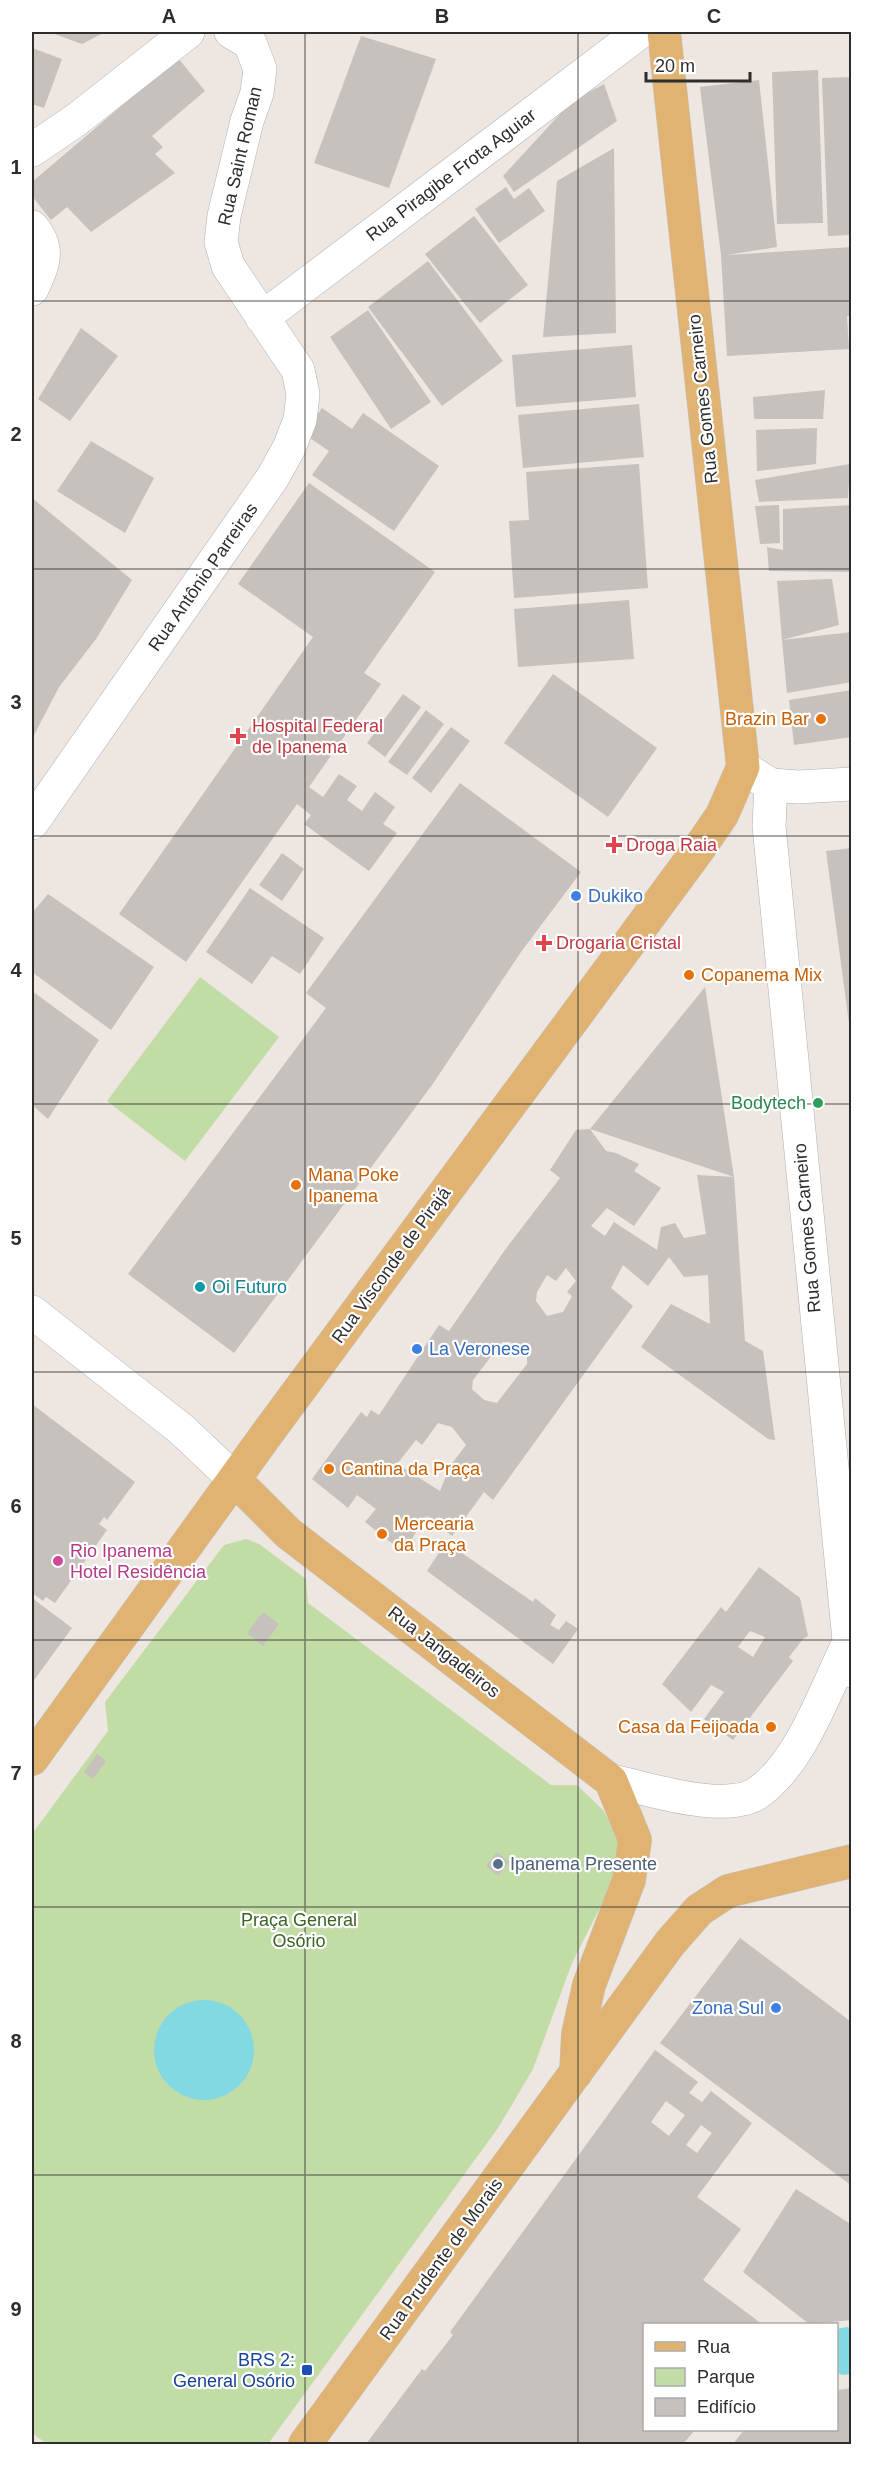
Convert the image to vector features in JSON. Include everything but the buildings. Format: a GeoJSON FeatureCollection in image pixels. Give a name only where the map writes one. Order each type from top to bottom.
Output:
{"type":"FeatureCollection","features":[{"type":"Feature","properties":{"kind":"main road","name":"Rua Gomes Carneiro"},"geometry":{"type":"LineString","coordinates":[[664,32],[743,767]]}},
{"type":"Feature","properties":{"kind":"main road","name":"Rua Visconde de Pirajá"},"geometry":{"type":"LineString","coordinates":[[32,1759],[698,850],[722,815],[743,767]]}},
{"type":"Feature","properties":{"kind":"main road","name":"Rua Jangadeiros"},"geometry":{"type":"LineString","coordinates":[[235,1480],[288,1533],[611,1781]]}},
{"type":"Feature","properties":{"kind":"main road"},"geometry":{"type":"LineString","coordinates":[[576,2073],[578,2034],[589,1985],[629,1880],[635,1840],[611,1781]]}},
{"type":"Feature","properties":{"kind":"main road","name":"Rua Prudente de Morais"},"geometry":{"type":"LineString","coordinates":[[305,2445],[670,1943],[699,1910],[728,1891],[852,1861]]}},
{"type":"Feature","properties":{"kind":"street"},"geometry":{"type":"LineString","coordinates":[[32,150],[76,120],[188,32]]}},
{"type":"Feature","properties":{"kind":"street","name":"Rua Saint Roman"},"geometry":{"type":"LineString","coordinates":[[231,32],[250,43],[260,69],[256,93],[224,216],[222,242],[228,266],[262,318]]}},
{"type":"Feature","properties":{"kind":"street","name":"Rua Piragibe Frota Aguiar"},"geometry":{"type":"LineString","coordinates":[[262,318],[640,32]]}},
{"type":"Feature","properties":{"kind":"street"},"geometry":{"type":"LineString","coordinates":[[32,227],[44,245],[43,266],[32,289]]}},
{"type":"Feature","properties":{"kind":"street","name":"Rua Antônio Parreiras"},"geometry":{"type":"LineString","coordinates":[[32,823],[273,477],[289,448],[300,420],[303,394],[298,370],[262,318]]}},
{"type":"Feature","properties":{"kind":"street"},"geometry":{"type":"LineString","coordinates":[[743,767],[771,785],[808,787],[852,784]]}},
{"type":"Feature","properties":{"kind":"street","name":"Rua Gomes Carneiro"},"geometry":{"type":"LineString","coordinates":[[771,785],[769,826],[850,1658]]}},
{"type":"Feature","properties":{"kind":"street","name":"Rua Jangadeiros"},"geometry":{"type":"LineString","coordinates":[[32,1312],[181,1429],[235,1480]]}},
{"type":"Feature","properties":{"kind":"street","name":"Rua Jangadeiros"},"geometry":{"type":"LineString","coordinates":[[611,1781],[712,1801],[734,1800],[754,1795],[773,1780],[792,1759],[850,1658]]}},
{"type":"Feature","properties":{"kind":"green space"},"geometry":{"type":"Polygon","coordinates":[[[200,977],[279,1037],[185,1161],[107,1101],[200,977]]]}},
{"type":"Feature","properties":{"kind":"green space","name":"Praça General Osório"},"geometry":{"type":"Polygon","coordinates":[[[246,1539],[259,1544],[306,1579],[308,1603],[551,1785],[577,1785],[603,1810],[617,1834],[620,1863],[614,1880],[572,1963],[533,2069],[498,2128],[268,2444],[47,2444],[32,2433],[32,1834],[108,1731],[105,1702],[224,1545],[246,1539]]]}},
{"type":"Feature","properties":{"kind":"water"},"geometry":{"type":"Polygon","coordinates":[[[204,2000],[223,2004],[240,2014],[250,2031],[254,2050],[250,2069],[240,2086],[223,2096],[204,2100],[185,2096],[168,2086],[158,2069],[154,2050],[158,2031],[168,2014],[185,2004],[204,2000]]]}},
{"type":"Feature","properties":{"kind":"water"},"geometry":{"type":"Polygon","coordinates":[[[847,2327],[852,2329],[851,2374],[838,2373],[838,2329],[847,2327]]]}},
{"type":"Feature","properties":{"kind":"place","name":"Brazin Bar"},"geometry":{"type":"Point","coordinates":[821,719]}},
{"type":"Feature","properties":{"kind":"place","name":"Hospital Federal de Ipanema"},"geometry":{"type":"Point","coordinates":[238,736]}},
{"type":"Feature","properties":{"kind":"place","name":"Droga Raia"},"geometry":{"type":"Point","coordinates":[614,845]}},
{"type":"Feature","properties":{"kind":"place","name":"Dukiko"},"geometry":{"type":"Point","coordinates":[576,896]}},
{"type":"Feature","properties":{"kind":"place","name":"Drogaria Cristal"},"geometry":{"type":"Point","coordinates":[544,943]}},
{"type":"Feature","properties":{"kind":"place","name":"Copanema Mix"},"geometry":{"type":"Point","coordinates":[689,975]}},
{"type":"Feature","properties":{"kind":"place","name":"Bodytech"},"geometry":{"type":"Point","coordinates":[818,1103]}},
{"type":"Feature","properties":{"kind":"place","name":"Mana Poke Ipanema"},"geometry":{"type":"Point","coordinates":[296,1185]}},
{"type":"Feature","properties":{"kind":"place","name":"Oi Futuro"},"geometry":{"type":"Point","coordinates":[200,1287]}},
{"type":"Feature","properties":{"kind":"place","name":"La Veronese"},"geometry":{"type":"Point","coordinates":[417,1349]}},
{"type":"Feature","properties":{"kind":"place","name":"Cantina da Praça"},"geometry":{"type":"Point","coordinates":[329,1469]}},
{"type":"Feature","properties":{"kind":"place","name":"Mercearia da Praça"},"geometry":{"type":"Point","coordinates":[382,1534]}},
{"type":"Feature","properties":{"kind":"place","name":"Rio Ipanema Hotel Residência"},"geometry":{"type":"Point","coordinates":[58,1561]}},
{"type":"Feature","properties":{"kind":"place","name":"Casa da Feijoada"},"geometry":{"type":"Point","coordinates":[771,1727]}},
{"type":"Feature","properties":{"kind":"place","name":"Ipanema Presente"},"geometry":{"type":"Point","coordinates":[498,1864]}},
{"type":"Feature","properties":{"kind":"place","name":"Zona Sul"},"geometry":{"type":"Point","coordinates":[776,2008]}},
{"type":"Feature","properties":{"kind":"place","name":"BRS 2: General Osório"},"geometry":{"type":"Point","coordinates":[307,2370]}}]}
